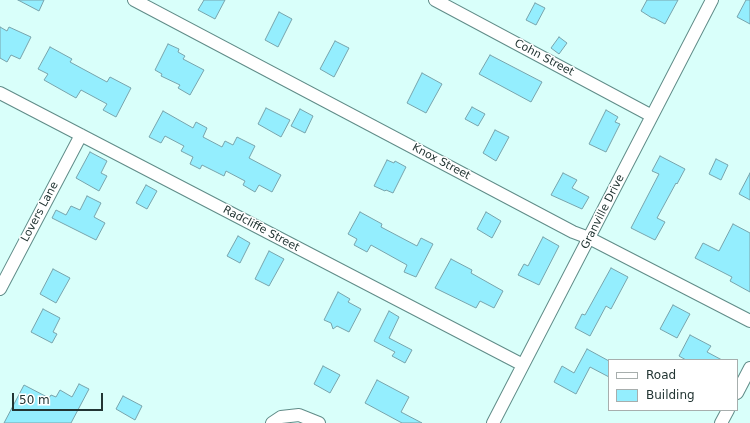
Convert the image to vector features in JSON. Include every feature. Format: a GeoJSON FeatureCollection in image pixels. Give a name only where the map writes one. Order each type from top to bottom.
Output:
{"type":"FeatureCollection","features":[{"type":"Feature","properties":{"kind":"street","name":"Knox Street"},"geometry":{"type":"LineString","coordinates":[[134,0],[573,232],[589,238],[750,321]]}},
{"type":"Feature","properties":{"kind":"street","name":"Cohn Street"},"geometry":{"type":"LineString","coordinates":[[435,0],[652,116]]}},
{"type":"Feature","properties":{"kind":"street","name":"Granville Drive"},"geometry":{"type":"LineString","coordinates":[[493,423],[712,0]]}},
{"type":"Feature","properties":{"kind":"street","name":"Radcliffe Street"},"geometry":{"type":"LineString","coordinates":[[0,93],[523,365]]}},
{"type":"Feature","properties":{"kind":"street","name":"Lovers Lane"},"geometry":{"type":"LineString","coordinates":[[0,289],[81,135]]}},
{"type":"Feature","properties":{"kind":"street"},"geometry":{"type":"LineString","coordinates":[[738,391],[750,368]]}},
{"type":"Feature","properties":{"kind":"street"},"geometry":{"type":"LineString","coordinates":[[722,423],[728,411]]}},
{"type":"Feature","properties":{"kind":"street"},"geometry":{"type":"LineString","coordinates":[[272,423],[281,416],[298,415],[319,423]]}},
{"type":"Feature","properties":{"kind":"building"},"geometry":{"type":"Polygon","coordinates":[[[18,0],[44,0],[39,11],[18,0]]]}},
{"type":"Feature","properties":{"kind":"building"},"geometry":{"type":"Polygon","coordinates":[[[204,0],[225,0],[215,19],[198,10],[204,0]]]}},
{"type":"Feature","properties":{"kind":"building"},"geometry":{"type":"Polygon","coordinates":[[[647,0],[678,0],[665,24],[641,11],[647,0]]]}},
{"type":"Feature","properties":{"kind":"building"},"geometry":{"type":"Polygon","coordinates":[[[746,0],[750,0],[750,24],[737,17],[746,0]]]}},
{"type":"Feature","properties":{"kind":"building"},"geometry":{"type":"Polygon","coordinates":[[[535,3],[545,8],[536,25],[526,20],[535,3]]]}},
{"type":"Feature","properties":{"kind":"building"},"geometry":{"type":"Polygon","coordinates":[[[279,12],[292,19],[278,47],[265,40],[279,12]]]}},
{"type":"Feature","properties":{"kind":"building"},"geometry":{"type":"Polygon","coordinates":[[[0,27],[7,31],[9,27],[31,37],[20,59],[11,55],[7,62],[0,58],[0,27]]]}},
{"type":"Feature","properties":{"kind":"building"},"geometry":{"type":"Polygon","coordinates":[[[559,37],[567,43],[559,54],[551,48],[559,37]]]}},
{"type":"Feature","properties":{"kind":"building"},"geometry":{"type":"Polygon","coordinates":[[[335,41],[349,48],[334,77],[320,69],[335,41]]]}},
{"type":"Feature","properties":{"kind":"building"},"geometry":{"type":"Polygon","coordinates":[[[168,44],[179,49],[178,52],[185,56],[183,59],[204,70],[190,95],[178,88],[180,85],[161,76],[162,74],[155,70],[168,44]]]}},
{"type":"Feature","properties":{"kind":"building"},"geometry":{"type":"Polygon","coordinates":[[[50,47],[72,59],[70,62],[107,82],[110,77],[131,88],[116,117],[103,110],[107,104],[81,90],[76,98],[44,80],[48,74],[38,69],[50,47]]]}},
{"type":"Feature","properties":{"kind":"building"},"geometry":{"type":"Polygon","coordinates":[[[490,55],[542,82],[531,102],[479,74],[490,55]]]}},
{"type":"Feature","properties":{"kind":"building"},"geometry":{"type":"Polygon","coordinates":[[[422,73],[442,84],[426,113],[407,103],[422,73]]]}},
{"type":"Feature","properties":{"kind":"building"},"geometry":{"type":"Polygon","coordinates":[[[472,107],[485,114],[478,126],[465,119],[472,107]]]}},
{"type":"Feature","properties":{"kind":"building"},"geometry":{"type":"Polygon","coordinates":[[[266,108],[290,120],[281,137],[258,124],[266,108]]]}},
{"type":"Feature","properties":{"kind":"building"},"geometry":{"type":"Polygon","coordinates":[[[300,109],[313,116],[305,133],[291,126],[300,109]]]}},
{"type":"Feature","properties":{"kind":"building"},"geometry":{"type":"Polygon","coordinates":[[[606,110],[618,117],[615,122],[620,124],[606,152],[589,144],[606,110]]]}},
{"type":"Feature","properties":{"kind":"building"},"geometry":{"type":"Polygon","coordinates":[[[163,111],[193,128],[196,122],[207,128],[203,137],[222,147],[225,141],[233,145],[237,137],[255,146],[249,158],[281,175],[272,192],[259,185],[255,192],[243,185],[245,181],[226,171],[224,176],[202,165],[200,169],[190,164],[193,157],[181,151],[184,146],[165,136],[161,143],[149,137],[163,111]]]}},
{"type":"Feature","properties":{"kind":"building"},"geometry":{"type":"Polygon","coordinates":[[[495,130],[509,137],[496,161],[483,153],[495,130]]]}},
{"type":"Feature","properties":{"kind":"building"},"geometry":{"type":"Polygon","coordinates":[[[90,152],[107,161],[101,173],[107,176],[99,191],[76,178],[90,152]]]}},
{"type":"Feature","properties":{"kind":"building"},"geometry":{"type":"Polygon","coordinates":[[[660,156],[685,169],[657,218],[665,222],[655,240],[631,228],[659,174],[652,171],[660,156]]]}},
{"type":"Feature","properties":{"kind":"building"},"geometry":{"type":"Polygon","coordinates":[[[716,159],[728,165],[721,180],[709,174],[716,159]]]}},
{"type":"Feature","properties":{"kind":"building"},"geometry":{"type":"Polygon","coordinates":[[[387,160],[394,163],[395,161],[406,167],[393,193],[374,186],[387,160]]]}},
{"type":"Feature","properties":{"kind":"building"},"geometry":{"type":"Polygon","coordinates":[[[563,173],[577,180],[572,188],[589,197],[582,209],[551,195],[563,173]]]}},
{"type":"Feature","properties":{"kind":"building"},"geometry":{"type":"Polygon","coordinates":[[[750,173],[750,200],[739,194],[750,173]]]}},
{"type":"Feature","properties":{"kind":"building"},"geometry":{"type":"Polygon","coordinates":[[[146,185],[157,191],[147,209],[136,203],[146,185]]]}},
{"type":"Feature","properties":{"kind":"building"},"geometry":{"type":"Polygon","coordinates":[[[87,196],[101,203],[94,217],[105,223],[96,240],[52,218],[56,210],[66,215],[71,206],[80,210],[87,196]]]}},
{"type":"Feature","properties":{"kind":"building"},"geometry":{"type":"Polygon","coordinates":[[[360,212],[382,224],[381,227],[417,246],[421,238],[433,244],[416,277],[404,272],[407,265],[371,245],[367,252],[354,245],[357,239],[348,234],[360,212]]]}},
{"type":"Feature","properties":{"kind":"building"},"geometry":{"type":"Polygon","coordinates":[[[486,212],[501,221],[492,238],[477,229],[486,212]]]}},
{"type":"Feature","properties":{"kind":"building"},"geometry":{"type":"Polygon","coordinates":[[[733,224],[750,233],[750,292],[730,281],[732,277],[695,258],[703,243],[719,251],[733,224]]]}},
{"type":"Feature","properties":{"kind":"building"},"geometry":{"type":"Polygon","coordinates":[[[238,236],[250,243],[240,263],[227,256],[238,236]]]}},
{"type":"Feature","properties":{"kind":"building"},"geometry":{"type":"Polygon","coordinates":[[[543,237],[559,246],[539,285],[518,275],[524,264],[528,266],[543,237]]]}},
{"type":"Feature","properties":{"kind":"building"},"geometry":{"type":"Polygon","coordinates":[[[269,251],[284,259],[269,286],[255,279],[269,251]]]}},
{"type":"Feature","properties":{"kind":"building"},"geometry":{"type":"Polygon","coordinates":[[[451,259],[472,270],[471,273],[503,291],[494,308],[480,301],[476,308],[435,288],[451,259]]]}},
{"type":"Feature","properties":{"kind":"building"},"geometry":{"type":"Polygon","coordinates":[[[611,268],[628,277],[611,309],[606,306],[590,336],[575,328],[582,314],[585,315],[611,268]]]}},
{"type":"Feature","properties":{"kind":"building"},"geometry":{"type":"Polygon","coordinates":[[[53,269],[70,278],[56,303],[40,294],[53,269]]]}},
{"type":"Feature","properties":{"kind":"building"},"geometry":{"type":"Polygon","coordinates":[[[338,292],[350,299],[348,302],[361,309],[349,332],[337,326],[333,329],[331,323],[324,320],[338,292]]]}},
{"type":"Feature","properties":{"kind":"building"},"geometry":{"type":"Polygon","coordinates":[[[673,305],[690,314],[677,338],[660,329],[673,305]]]}},
{"type":"Feature","properties":{"kind":"building"},"geometry":{"type":"Polygon","coordinates":[[[43,309],[60,318],[53,332],[57,334],[52,343],[31,332],[43,309]]]}},
{"type":"Feature","properties":{"kind":"building"},"geometry":{"type":"Polygon","coordinates":[[[389,311],[399,317],[389,338],[412,350],[405,363],[392,356],[395,352],[374,341],[389,311]]]}},
{"type":"Feature","properties":{"kind":"building"},"geometry":{"type":"Polygon","coordinates":[[[690,335],[711,346],[707,352],[720,359],[684,359],[679,356],[690,335]]]}},
{"type":"Feature","properties":{"kind":"building"},"geometry":{"type":"Polygon","coordinates":[[[587,349],[608,360],[608,376],[590,367],[576,394],[554,382],[562,366],[574,373],[587,349]]]}},
{"type":"Feature","properties":{"kind":"building"},"geometry":{"type":"Polygon","coordinates":[[[323,366],[340,375],[330,393],[314,384],[323,366]]]}},
{"type":"Feature","properties":{"kind":"building"},"geometry":{"type":"Polygon","coordinates":[[[377,380],[409,397],[401,412],[422,423],[402,423],[365,403],[377,380]]]}},
{"type":"Feature","properties":{"kind":"building"},"geometry":{"type":"Polygon","coordinates":[[[79,384],[89,389],[71,423],[4,423],[24,385],[49,398],[51,395],[56,397],[60,390],[72,397],[79,384]]]}},
{"type":"Feature","properties":{"kind":"building"},"geometry":{"type":"Polygon","coordinates":[[[123,396],[142,406],[135,420],[116,409],[123,396]]]}}]}
